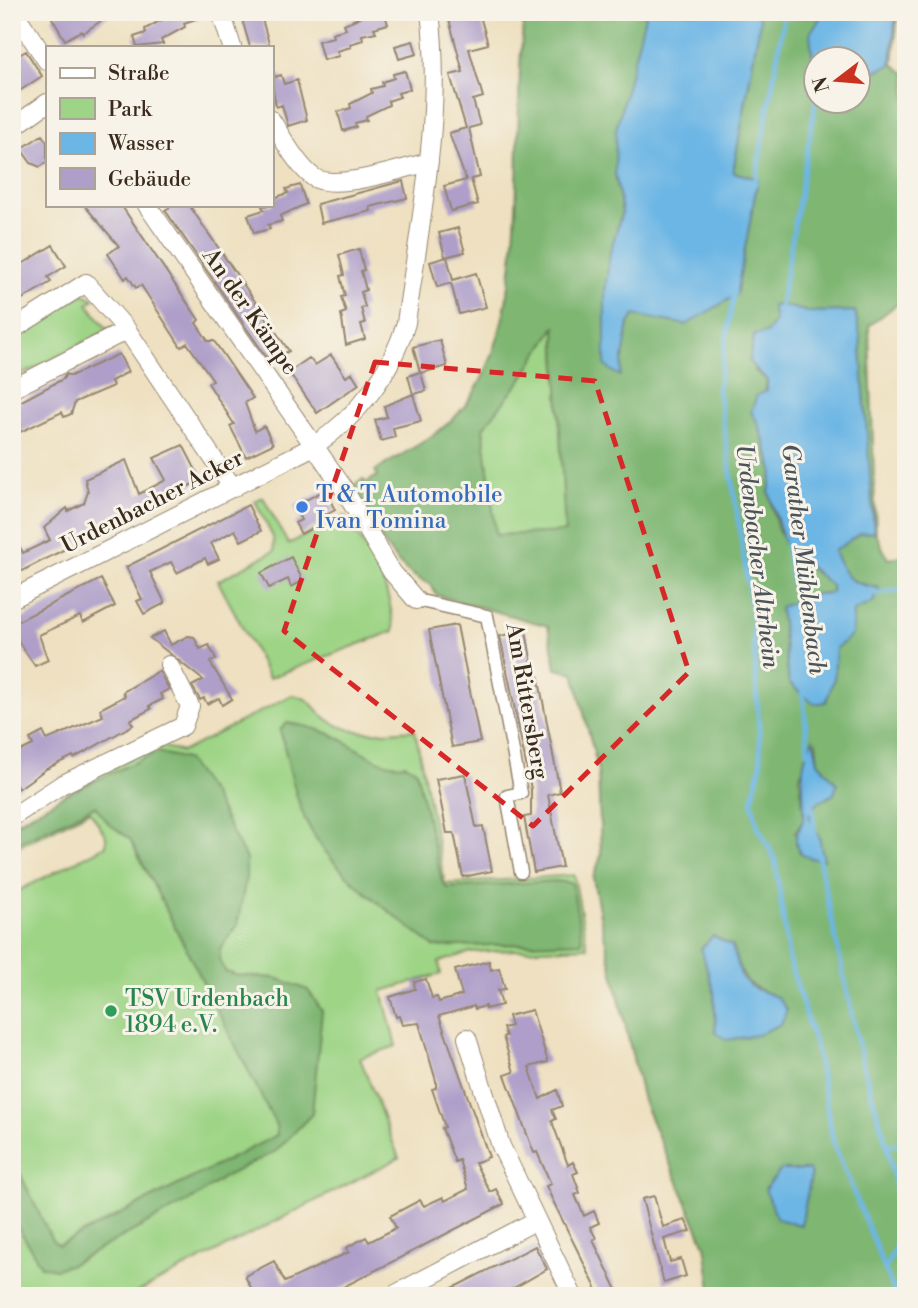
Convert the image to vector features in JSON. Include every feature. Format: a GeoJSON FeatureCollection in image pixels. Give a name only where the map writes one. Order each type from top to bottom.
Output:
{"type":"FeatureCollection","features":[{"type":"Feature","properties":{"kind":"street"},"geometry":{"type":"LineString","coordinates":[[14,12],[46,60]]}},
{"type":"Feature","properties":{"kind":"street"},"geometry":{"type":"LineString","coordinates":[[222,12],[232,46]]}},
{"type":"Feature","properties":{"kind":"street","name":"Urdenbacher Acker"},"geometry":{"type":"LineString","coordinates":[[12,599],[314,446],[339,430],[370,394],[399,347],[407,323],[429,162],[432,109],[430,12]]}},
{"type":"Feature","properties":{"kind":"street"},"geometry":{"type":"LineString","coordinates":[[12,128],[46,104]]}},
{"type":"Feature","properties":{"kind":"street"},"geometry":{"type":"LineString","coordinates":[[273,123],[306,170],[323,181],[343,181],[429,162]]}},
{"type":"Feature","properties":{"kind":"street","name":"An der Kämpe"},"geometry":{"type":"LineString","coordinates":[[148,206],[314,446]]}},
{"type":"Feature","properties":{"kind":"street"},"geometry":{"type":"LineString","coordinates":[[12,330],[86,283],[127,330],[233,488]]}},
{"type":"Feature","properties":{"kind":"street"},"geometry":{"type":"LineString","coordinates":[[12,389],[127,330]]}},
{"type":"Feature","properties":{"kind":"street","name":"Am Rittersberg"},"geometry":{"type":"LineString","coordinates":[[314,446],[342,486],[392,572],[416,600],[488,616],[521,793],[507,796],[521,872]]}},
{"type":"Feature","properties":{"kind":"street"},"geometry":{"type":"LineString","coordinates":[[12,817],[61,785],[183,726],[190,706],[169,664]]}},
{"type":"Feature","properties":{"kind":"street"},"geometry":{"type":"LineString","coordinates":[[467,1038],[501,1146],[573,1296]]}},
{"type":"Feature","properties":{"kind":"street"},"geometry":{"type":"LineString","coordinates":[[392,1296],[535,1221]]}},
{"type":"Feature","properties":{"kind":"highlighted area"},"geometry":{"type":"Polygon","coordinates":[[[375,362],[595,381],[689,672],[533,826],[284,631],[375,362]]]}},
{"type":"Feature","properties":{"kind":"green space"},"geometry":{"type":"Polygon","coordinates":[[[525,12],[646,12],[615,173],[622,212],[610,253],[619,376],[629,323],[635,315],[686,324],[736,295],[758,179],[733,172],[760,21],[757,12],[898,12],[893,64],[906,74],[906,297],[869,326],[876,534],[888,559],[906,556],[906,611],[899,620],[906,635],[906,1296],[712,1296],[705,1245],[643,1101],[602,926],[593,878],[601,856],[598,770],[574,673],[556,669],[548,626],[436,595],[431,584],[405,569],[384,544],[353,487],[363,479],[366,483],[377,476],[375,471],[445,426],[481,381],[499,335],[509,283],[525,12]],[[781,305],[772,306],[775,321],[766,333],[754,370],[767,380],[758,423],[773,471],[769,492],[778,530],[796,557],[831,585],[832,593],[816,594],[780,608],[789,683],[834,679],[836,648],[852,635],[853,611],[873,602],[879,588],[849,578],[833,551],[861,533],[874,532],[860,336],[855,311],[808,312],[781,305]],[[555,327],[521,380],[483,428],[496,535],[565,532],[555,327]],[[816,743],[800,776],[804,819],[795,832],[819,837],[809,815],[817,803],[834,794],[837,784],[818,762],[816,743]],[[732,946],[714,992],[716,1032],[777,997],[757,989],[746,979],[732,946]],[[811,1176],[778,1219],[801,1225],[811,1176]]]}},
{"type":"Feature","properties":{"kind":"green space"},"geometry":{"type":"Polygon","coordinates":[[[84,294],[94,299],[88,304],[107,329],[116,326],[12,380],[12,336],[84,294]]]}},
{"type":"Feature","properties":{"kind":"green space"},"geometry":{"type":"Polygon","coordinates":[[[555,326],[565,533],[496,535],[483,428],[521,380],[555,326]]]}},
{"type":"Feature","properties":{"kind":"green space"},"geometry":{"type":"Polygon","coordinates":[[[263,497],[288,544],[345,516],[384,583],[394,631],[269,678],[218,581],[274,551],[273,537],[255,501],[263,497]]]}},
{"type":"Feature","properties":{"kind":"green space"},"geometry":{"type":"Polygon","coordinates":[[[292,695],[307,700],[323,716],[343,728],[367,732],[415,730],[445,884],[574,875],[587,947],[471,952],[439,962],[441,974],[382,991],[396,1046],[360,1058],[399,1158],[130,1296],[12,1296],[12,894],[106,846],[106,836],[90,811],[12,850],[12,824],[90,782],[91,777],[158,745],[182,752],[292,695]]]}},
{"type":"Feature","properties":{"kind":"green space"},"geometry":{"type":"Polygon","coordinates":[[[287,723],[325,732],[376,759],[396,765],[405,764],[416,770],[442,881],[447,888],[556,881],[572,883],[582,942],[434,947],[362,890],[316,839],[301,809],[291,775],[280,730],[287,723]]]}},
{"type":"Feature","properties":{"kind":"green space"},"geometry":{"type":"Polygon","coordinates":[[[157,752],[186,759],[212,794],[246,859],[246,878],[237,926],[220,949],[220,962],[226,972],[276,978],[308,990],[322,1011],[312,1114],[276,1151],[224,1177],[198,1196],[72,1264],[56,1269],[41,1266],[12,1217],[12,1157],[52,1240],[59,1245],[277,1135],[276,1125],[130,839],[109,824],[95,806],[12,846],[12,826],[66,794],[157,752]]]}},
{"type":"Feature","properties":{"kind":"water"},"geometry":{"type":"Polygon","coordinates":[[[646,12],[757,12],[760,21],[733,172],[758,179],[736,295],[686,325],[635,315],[629,323],[620,376],[605,366],[605,291],[610,253],[622,212],[615,173],[616,130],[646,12]]]}},
{"type":"Feature","properties":{"kind":"water"},"geometry":{"type":"Polygon","coordinates":[[[820,12],[896,12],[891,65],[872,72],[872,46],[811,46],[810,33],[819,20],[820,12]]]}},
{"type":"Feature","properties":{"kind":"water"},"geometry":{"type":"Polygon","coordinates":[[[781,305],[808,312],[855,311],[860,336],[874,532],[861,533],[834,551],[849,578],[879,588],[873,602],[853,611],[852,635],[836,648],[834,679],[826,702],[814,704],[789,683],[780,607],[816,594],[832,593],[831,585],[785,546],[769,492],[773,471],[770,458],[758,423],[751,412],[757,395],[767,391],[767,380],[749,362],[754,335],[766,333],[775,321],[772,306],[781,305]]]}},
{"type":"Feature","properties":{"kind":"water"},"geometry":{"type":"Polygon","coordinates":[[[813,739],[818,762],[837,784],[834,794],[817,803],[809,815],[819,837],[824,860],[803,855],[796,841],[804,815],[803,768],[813,739]]]}},
{"type":"Feature","properties":{"kind":"water"},"geometry":{"type":"Polygon","coordinates":[[[713,936],[732,946],[742,978],[753,988],[777,997],[787,1010],[781,1024],[757,1035],[727,1040],[716,1033],[714,992],[701,949],[713,936]]]}},
{"type":"Feature","properties":{"kind":"water"},"geometry":{"type":"Polygon","coordinates":[[[781,1170],[809,1170],[811,1176],[801,1225],[777,1219],[765,1189],[781,1170]]]}},
{"type":"Feature","properties":{"kind":"building"},"geometry":{"type":"Polygon","coordinates":[[[60,12],[114,12],[83,33],[81,31],[65,40],[52,18],[60,12]]]}},
{"type":"Feature","properties":{"kind":"building"},"geometry":{"type":"Polygon","coordinates":[[[165,12],[210,14],[184,23],[185,27],[161,40],[163,44],[137,46],[134,37],[146,33],[145,29],[167,17],[165,12]]]}},
{"type":"Feature","properties":{"kind":"building"},"geometry":{"type":"Polygon","coordinates":[[[240,12],[260,12],[270,46],[250,46],[240,12]]]}},
{"type":"Feature","properties":{"kind":"building"},"geometry":{"type":"Polygon","coordinates":[[[372,12],[384,12],[388,24],[374,28],[376,32],[362,35],[363,40],[350,44],[351,47],[337,51],[339,56],[323,60],[318,41],[333,37],[332,33],[346,29],[344,24],[372,12]]]}},
{"type":"Feature","properties":{"kind":"building"},"geometry":{"type":"Polygon","coordinates":[[[447,12],[479,12],[488,44],[469,49],[483,97],[473,100],[480,125],[469,128],[480,177],[471,179],[478,204],[451,211],[444,186],[466,180],[449,133],[466,128],[450,75],[463,72],[447,12]]]}},
{"type":"Feature","properties":{"kind":"building"},"geometry":{"type":"Polygon","coordinates":[[[413,41],[417,54],[399,59],[395,46],[413,41]]]}},
{"type":"Feature","properties":{"kind":"building"},"geometry":{"type":"Polygon","coordinates":[[[26,51],[42,76],[12,96],[12,59],[26,51]]]}},
{"type":"Feature","properties":{"kind":"building"},"geometry":{"type":"Polygon","coordinates":[[[405,71],[410,89],[398,93],[400,97],[388,101],[389,105],[366,116],[367,120],[355,123],[356,127],[343,131],[338,112],[351,108],[350,104],[372,93],[371,89],[383,86],[382,82],[394,78],[393,74],[405,71]]]}},
{"type":"Feature","properties":{"kind":"building"},"geometry":{"type":"Polygon","coordinates":[[[281,75],[284,84],[297,80],[307,120],[288,126],[282,105],[276,107],[273,77],[281,75]]]}},
{"type":"Feature","properties":{"kind":"building"},"geometry":{"type":"Polygon","coordinates":[[[42,135],[46,141],[46,163],[40,167],[31,163],[21,149],[42,135]]]}},
{"type":"Feature","properties":{"kind":"building"},"geometry":{"type":"Polygon","coordinates":[[[403,181],[407,198],[370,207],[371,211],[321,223],[317,204],[403,181]]]}},
{"type":"Feature","properties":{"kind":"building"},"geometry":{"type":"Polygon","coordinates":[[[300,185],[306,204],[280,216],[282,221],[268,225],[270,229],[254,233],[248,215],[264,210],[262,206],[273,206],[274,198],[288,193],[286,189],[300,185]]]}},
{"type":"Feature","properties":{"kind":"building"},"geometry":{"type":"Polygon","coordinates":[[[85,206],[122,206],[199,320],[196,323],[208,341],[214,341],[253,398],[245,403],[255,431],[264,426],[273,444],[246,457],[230,426],[234,424],[208,383],[213,380],[187,343],[181,347],[141,285],[136,288],[128,276],[125,279],[108,254],[119,246],[85,206]]]}},
{"type":"Feature","properties":{"kind":"building"},"geometry":{"type":"Polygon","coordinates":[[[172,206],[190,206],[289,351],[269,361],[165,210],[172,206]]]}},
{"type":"Feature","properties":{"kind":"building"},"geometry":{"type":"Polygon","coordinates":[[[458,228],[465,252],[445,257],[439,233],[458,228]]]}},
{"type":"Feature","properties":{"kind":"building"},"geometry":{"type":"Polygon","coordinates":[[[53,245],[66,266],[48,277],[51,282],[12,305],[12,256],[19,266],[53,245]]]}},
{"type":"Feature","properties":{"kind":"building"},"geometry":{"type":"Polygon","coordinates":[[[359,249],[366,290],[361,292],[365,323],[361,324],[365,339],[346,345],[341,314],[346,312],[341,297],[345,296],[340,276],[344,275],[339,255],[359,249]]]}},
{"type":"Feature","properties":{"kind":"building"},"geometry":{"type":"Polygon","coordinates":[[[447,257],[453,280],[476,273],[486,307],[459,314],[451,283],[437,287],[430,262],[447,257]]]}},
{"type":"Feature","properties":{"kind":"building"},"geometry":{"type":"Polygon","coordinates":[[[440,340],[447,366],[421,373],[426,391],[413,394],[408,376],[420,372],[413,347],[440,340]]]}},
{"type":"Feature","properties":{"kind":"building"},"geometry":{"type":"Polygon","coordinates":[[[119,354],[128,372],[111,381],[113,386],[75,402],[71,414],[64,417],[62,412],[12,436],[12,406],[63,379],[66,374],[71,376],[119,354]]]}},
{"type":"Feature","properties":{"kind":"building"},"geometry":{"type":"Polygon","coordinates":[[[331,355],[346,377],[352,373],[359,384],[317,413],[289,372],[309,358],[315,365],[331,355]]]}},
{"type":"Feature","properties":{"kind":"building"},"geometry":{"type":"Polygon","coordinates":[[[413,394],[421,421],[393,428],[395,437],[381,441],[375,420],[387,417],[384,406],[413,394]]]}},
{"type":"Feature","properties":{"kind":"building"},"geometry":{"type":"Polygon","coordinates":[[[183,445],[201,480],[12,576],[12,532],[23,553],[50,540],[44,528],[67,508],[68,511],[84,503],[88,492],[85,479],[126,460],[139,494],[166,480],[154,458],[183,445]]]}},
{"type":"Feature","properties":{"kind":"building"},"geometry":{"type":"Polygon","coordinates":[[[325,490],[335,510],[326,515],[326,521],[301,534],[295,523],[301,520],[294,506],[325,490]]]}},
{"type":"Feature","properties":{"kind":"building"},"geometry":{"type":"Polygon","coordinates":[[[248,505],[261,531],[241,541],[235,530],[211,543],[219,559],[208,564],[205,558],[177,573],[171,562],[150,572],[165,603],[144,614],[137,601],[142,599],[126,567],[248,505]]]}},
{"type":"Feature","properties":{"kind":"building"},"geometry":{"type":"Polygon","coordinates":[[[291,557],[303,581],[291,587],[288,579],[269,588],[261,573],[291,557]]]}},
{"type":"Feature","properties":{"kind":"building"},"geometry":{"type":"Polygon","coordinates":[[[101,579],[115,606],[83,623],[80,616],[39,635],[48,660],[35,666],[18,641],[12,644],[12,624],[101,579]]]}},
{"type":"Feature","properties":{"kind":"building"},"geometry":{"type":"Polygon","coordinates":[[[457,625],[480,742],[452,747],[429,630],[457,625]]]}},
{"type":"Feature","properties":{"kind":"building"},"geometry":{"type":"Polygon","coordinates":[[[164,631],[171,645],[188,636],[194,637],[200,649],[209,645],[216,659],[210,662],[232,699],[222,705],[219,698],[207,704],[204,698],[200,700],[192,686],[203,680],[150,638],[164,631]]]}},
{"type":"Feature","properties":{"kind":"building"},"geometry":{"type":"Polygon","coordinates":[[[526,631],[534,675],[538,675],[560,792],[548,795],[562,867],[534,872],[524,817],[531,816],[531,789],[500,636],[526,631]]]}},
{"type":"Feature","properties":{"kind":"building"},"geometry":{"type":"Polygon","coordinates":[[[159,671],[169,689],[160,694],[163,699],[149,706],[151,709],[130,720],[133,725],[74,758],[73,756],[46,769],[18,789],[12,777],[12,755],[33,745],[30,739],[43,732],[47,740],[103,716],[100,709],[125,696],[123,692],[159,671]]]}},
{"type":"Feature","properties":{"kind":"building"},"geometry":{"type":"Polygon","coordinates":[[[465,774],[476,827],[483,826],[492,871],[463,877],[454,833],[447,833],[436,779],[465,774]]]}},
{"type":"Feature","properties":{"kind":"building"},"geometry":{"type":"Polygon","coordinates":[[[489,961],[491,970],[499,968],[505,989],[498,990],[502,1005],[485,1009],[485,1006],[475,1009],[474,1006],[439,1016],[489,1157],[475,1163],[490,1192],[496,1189],[504,1204],[326,1296],[255,1296],[245,1276],[274,1261],[285,1282],[349,1252],[346,1248],[366,1237],[369,1242],[396,1228],[390,1216],[420,1200],[424,1206],[443,1197],[445,1201],[468,1189],[459,1160],[455,1162],[442,1128],[445,1127],[432,1089],[436,1088],[436,1081],[419,1023],[402,1025],[399,1016],[396,1017],[390,997],[415,989],[414,982],[426,979],[432,998],[437,997],[439,1002],[462,995],[455,970],[489,961]]]}},
{"type":"Feature","properties":{"kind":"building"},"geometry":{"type":"Polygon","coordinates":[[[532,1010],[548,1062],[529,1067],[540,1099],[557,1090],[562,1106],[552,1110],[556,1119],[552,1121],[568,1165],[573,1162],[578,1172],[573,1174],[580,1193],[575,1195],[584,1216],[594,1211],[599,1223],[590,1227],[596,1238],[593,1240],[620,1296],[600,1296],[546,1186],[551,1184],[537,1152],[534,1153],[505,1075],[514,1072],[503,1037],[506,1036],[503,1028],[511,1026],[508,1016],[532,1010]]]}},
{"type":"Feature","properties":{"kind":"building"},"geometry":{"type":"Polygon","coordinates":[[[654,1196],[663,1227],[685,1220],[691,1231],[664,1239],[670,1262],[681,1259],[686,1276],[664,1283],[642,1199],[654,1196]]]}},
{"type":"Feature","properties":{"kind":"building"},"geometry":{"type":"Polygon","coordinates":[[[535,1246],[547,1269],[500,1296],[437,1296],[535,1246]]]}},
{"type":"Feature","properties":{"kind":"waterway","name":"Urdenbacher Altrhein"},"geometry":{"type":"LineString","coordinates":[[755,184],[785,12]]}},
{"type":"Feature","properties":{"kind":"waterway","name":"Garather Mühlenbach"},"geometry":{"type":"LineString","coordinates":[[780,309],[813,116]]}},
{"type":"Feature","properties":{"kind":"waterway"},"geometry":{"type":"LineString","coordinates":[[901,166],[906,166]]}},
{"type":"Feature","properties":{"kind":"waterway","name":"Urdenbacher Altrhein"},"geometry":{"type":"LineString","coordinates":[[734,292],[718,389],[752,611],[761,764],[752,801],[758,827],[775,859],[789,960],[816,1048],[833,1141],[896,1296]]}},
{"type":"Feature","properties":{"kind":"waterway","name":"Garather Mühlenbach"},"geometry":{"type":"LineString","coordinates":[[786,543],[796,607]]}},
{"type":"Feature","properties":{"kind":"waterway"},"geometry":{"type":"LineString","coordinates":[[872,594],[906,589]]}},
{"type":"Feature","properties":{"kind":"waterway","name":"Garather Mühlenbach"},"geometry":{"type":"LineString","coordinates":[[803,692],[808,753]]}},
{"type":"Feature","properties":{"kind":"waterway","name":"Garather Mühlenbach"},"geometry":{"type":"LineString","coordinates":[[812,804],[815,834]]}},
{"type":"Feature","properties":{"kind":"waterway","name":"Garather Mühlenbach"},"geometry":{"type":"LineString","coordinates":[[818,856],[863,1065],[887,1146],[902,1219],[900,1237],[887,1265]]}},
{"type":"Feature","properties":{"kind":"waterway"},"geometry":{"type":"LineString","coordinates":[[887,1146],[906,1142]]}},
{"type":"Feature","properties":{"kind":"place","name":"T & T Automobile Ivan Tomina"},"geometry":{"type":"Point","coordinates":[302,507]}},
{"type":"Feature","properties":{"kind":"place","name":"TSV Urdenbach 1894 e.V."},"geometry":{"type":"Point","coordinates":[111,1011]}}]}
